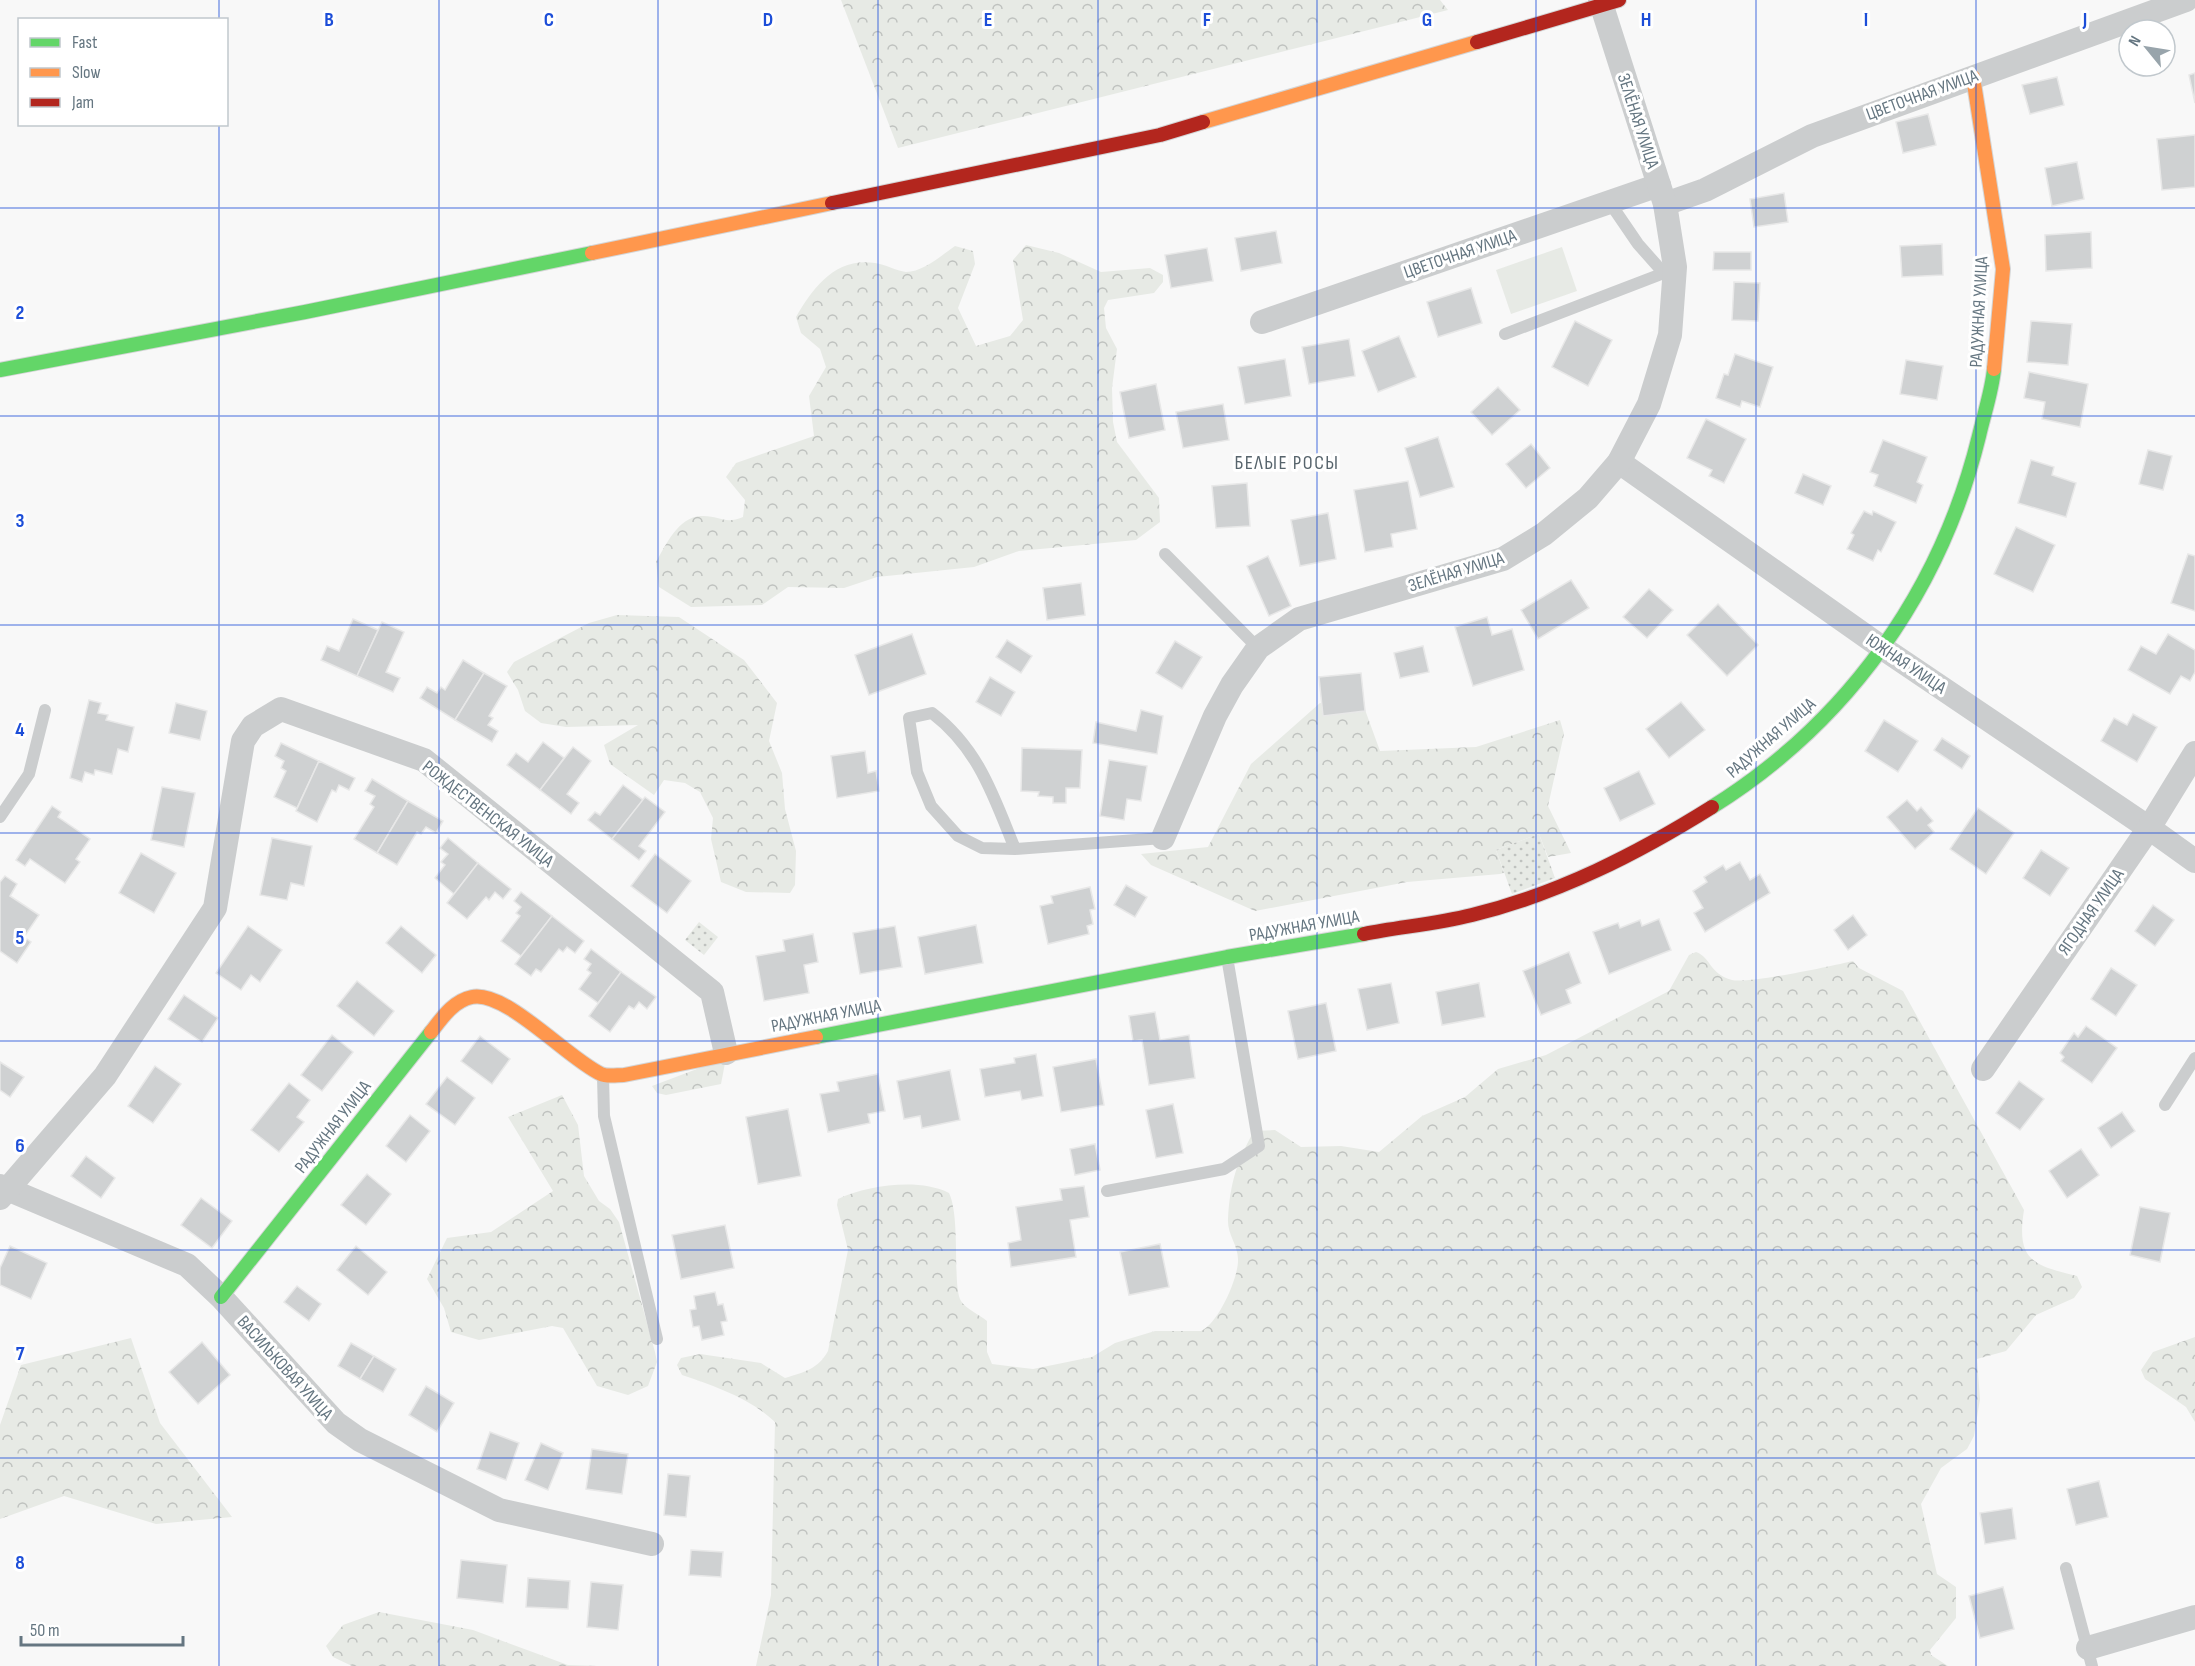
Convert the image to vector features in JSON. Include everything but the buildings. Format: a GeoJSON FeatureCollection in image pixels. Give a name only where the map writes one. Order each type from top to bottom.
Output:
{"type":"FeatureCollection","features":[{"type":"Feature","properties":{"kind":"street","name":"ЦВЕТОЧНАЯ УЛИЦА"},"geometry":{"type":"LineString","coordinates":[[1262,322],[1610,202],[1706,190],[1812,135],[2186,0]]}},
{"type":"Feature","properties":{"kind":"street","name":"ЗЕЛЁНАЯ УЛИЦА"},"geometry":{"type":"LineString","coordinates":[[1163,838],[1215,716],[1258,648],[1299,619],[1503,559],[1553,527],[1588,498],[1620,462],[1649,404],[1667,347],[1670,335],[1669,279],[1675,267],[1662,194],[1607,2]]}},
{"type":"Feature","properties":{"kind":"street"},"geometry":{"type":"LineString","coordinates":[[0,370],[305,312],[1161,135],[1607,2]]}},
{"type":"Feature","properties":{"kind":"street","name":"РАДУЖНАЯ УЛИЦА"},"geometry":{"type":"LineString","coordinates":[[221,1297],[449,1009],[472,997],[489,998],[510,1008],[571,1055],[603,1075],[624,1075],[726,1053],[1227,957],[1472,915],[1578,881],[1658,841],[1754,781],[1818,725],[1884,649],[1933,566],[1964,491],[1993,378],[2003,269],[1973,77]]}},
{"type":"Feature","properties":{"kind":"street","name":"ЮЖНАЯ УЛИЦА"},"geometry":{"type":"LineString","coordinates":[[1620,462],[1884,649],[2195,861]]}},
{"type":"Feature","properties":{"kind":"street","name":"РОЖДЕСТВЕНСКАЯ УЛИЦА"},"geometry":{"type":"LineString","coordinates":[[2,1191],[105,1076],[215,908],[243,741],[254,726],[281,709],[424,760],[712,992],[726,1053]]}},
{"type":"Feature","properties":{"kind":"street","name":"ЯГОДНАЯ УЛИЦА"},"geometry":{"type":"LineString","coordinates":[[1983,1069],[2149,828],[2195,753]]}},
{"type":"Feature","properties":{"kind":"street","name":"ВАСИЛЬКОВАЯ УЛИЦА"},"geometry":{"type":"LineString","coordinates":[[2,1191],[187,1265],[221,1297],[336,1423],[360,1440],[499,1510],[652,1544]]}},
{"type":"Feature","properties":{"kind":"street"},"geometry":{"type":"LineString","coordinates":[[2090,1657],[2195,1617]]}},
{"type":"Feature","properties":{"kind":"lane"},"geometry":{"type":"LineString","coordinates":[[1505,334],[1669,279],[1638,244],[1610,202]]}},
{"type":"Feature","properties":{"kind":"lane"},"geometry":{"type":"LineString","coordinates":[[1165,554],[1258,648]]}},
{"type":"Feature","properties":{"kind":"lane"},"geometry":{"type":"LineString","coordinates":[[0,817],[29,774],[45,710]]}},
{"type":"Feature","properties":{"kind":"lane"},"geometry":{"type":"LineString","coordinates":[[1015,849],[990,788],[973,756],[953,730],[932,714],[909,717],[917,772],[931,806],[957,836],[982,848],[1015,849],[1163,838]]}},
{"type":"Feature","properties":{"kind":"lane"},"geometry":{"type":"LineString","coordinates":[[1107,1191],[1224,1169],[1259,1146],[1227,957]]}},
{"type":"Feature","properties":{"kind":"lane"},"geometry":{"type":"LineString","coordinates":[[2165,1105],[2195,1058]]}},
{"type":"Feature","properties":{"kind":"lane"},"geometry":{"type":"LineString","coordinates":[[603,1075],[604,1116],[657,1339]]}},
{"type":"Feature","properties":{"kind":"lane"},"geometry":{"type":"LineString","coordinates":[[2066,1568],[2090,1657]]}},
{"type":"Feature","properties":{"kind":"green space"},"geometry":{"type":"Polygon","coordinates":[[[841,0],[1440,0],[1448,10],[898,148],[841,0]]]}},
{"type":"Feature","properties":{"kind":"green space"},"geometry":{"type":"Polygon","coordinates":[[[1026,245],[1059,253],[1101,272],[1150,268],[1163,275],[1163,282],[1154,293],[1108,300],[1104,308],[1106,328],[1117,349],[1112,388],[1113,422],[1117,442],[1159,498],[1160,522],[1136,540],[1019,551],[974,567],[877,577],[844,588],[788,587],[762,605],[691,607],[659,587],[656,562],[674,533],[686,521],[701,516],[726,520],[743,517],[745,500],[726,477],[736,463],[814,436],[809,396],[826,367],[820,349],[801,333],[796,317],[810,295],[827,277],[848,265],[861,262],[879,264],[906,272],[912,271],[932,262],[955,246],[973,251],[975,264],[958,308],[976,346],[1010,336],[1023,320],[1013,260],[1026,245]]]}},
{"type":"Feature","properties":{"kind":"green space"},"geometry":{"type":"Polygon","coordinates":[[[1562,247],[1577,291],[1511,314],[1496,270],[1562,247]]]}},
{"type":"Feature","properties":{"kind":"green space"},"geometry":{"type":"Polygon","coordinates":[[[617,615],[679,617],[744,660],[777,703],[769,741],[782,773],[785,809],[796,851],[795,885],[790,893],[746,892],[721,882],[711,839],[713,818],[700,792],[685,783],[664,780],[654,795],[610,764],[604,745],[638,725],[566,727],[541,723],[525,711],[518,690],[507,672],[514,662],[589,623],[617,615]]]}},
{"type":"Feature","properties":{"kind":"green space"},"geometry":{"type":"Polygon","coordinates":[[[1320,703],[1364,707],[1380,751],[1476,747],[1560,720],[1564,734],[1548,806],[1571,853],[1548,857],[1539,834],[1496,850],[1504,873],[1407,882],[1255,911],[1151,865],[1141,854],[1208,847],[1251,764],[1320,703]]]}},
{"type":"Feature","properties":{"kind":"green space"},"geometry":{"type":"Polygon","coordinates":[[[1539,834],[1555,878],[1512,894],[1496,850],[1539,834]]]}},
{"type":"Feature","properties":{"kind":"green space"},"geometry":{"type":"Polygon","coordinates":[[[699,922],[718,937],[704,955],[685,940],[699,922]]]}},
{"type":"Feature","properties":{"kind":"green space"},"geometry":{"type":"Polygon","coordinates":[[[1696,952],[1701,954],[1719,974],[1732,980],[1772,977],[1853,961],[1859,968],[1903,991],[2024,1210],[2022,1227],[2026,1250],[2039,1264],[2077,1276],[2082,1287],[2074,1298],[2036,1315],[2006,1351],[1977,1359],[1980,1399],[1974,1436],[1967,1449],[1941,1468],[1921,1504],[1937,1574],[1956,1587],[1956,1618],[1930,1650],[1931,1655],[1948,1666],[756,1666],[771,1595],[775,1422],[743,1399],[682,1375],[677,1365],[681,1358],[700,1354],[761,1363],[785,1378],[805,1372],[820,1362],[828,1351],[848,1250],[837,1205],[838,1199],[864,1190],[894,1185],[937,1188],[949,1193],[955,1218],[958,1293],[963,1304],[987,1321],[987,1352],[992,1364],[1033,1369],[1092,1357],[1115,1343],[1155,1331],[1201,1331],[1208,1327],[1220,1310],[1235,1277],[1238,1254],[1229,1230],[1229,1206],[1239,1163],[1254,1131],[1275,1130],[1301,1147],[1341,1146],[1379,1152],[1422,1116],[1465,1097],[1498,1069],[1546,1055],[1669,991],[1689,955],[1696,952]]]}},
{"type":"Feature","properties":{"kind":"green space"},"geometry":{"type":"Polygon","coordinates":[[[726,1058],[721,1084],[666,1095],[657,1093],[652,1086],[726,1058]]]}},
{"type":"Feature","properties":{"kind":"green space"},"geometry":{"type":"Polygon","coordinates":[[[562,1095],[578,1125],[584,1176],[599,1201],[610,1209],[619,1222],[655,1352],[657,1362],[648,1386],[628,1395],[597,1386],[563,1328],[552,1326],[479,1340],[451,1332],[444,1308],[427,1279],[447,1238],[491,1232],[553,1191],[508,1117],[562,1095]]]}},
{"type":"Feature","properties":{"kind":"green space"},"geometry":{"type":"Polygon","coordinates":[[[2195,1337],[2195,1422],[2186,1407],[2145,1379],[2141,1370],[2153,1352],[2195,1337]]]}},
{"type":"Feature","properties":{"kind":"green space"},"geometry":{"type":"Polygon","coordinates":[[[131,1338],[160,1423],[232,1517],[156,1524],[64,1496],[0,1519],[0,1425],[21,1365],[131,1338]]]}},
{"type":"Feature","properties":{"kind":"green space"},"geometry":{"type":"Polygon","coordinates":[[[379,1612],[473,1630],[568,1665],[597,1666],[352,1666],[333,1657],[326,1646],[343,1625],[379,1612]]]}},
{"type":"Feature","properties":{"kind":"traffic: fast"},"geometry":{"type":"LineString","coordinates":[[0,370],[305,312],[592,253]]}},
{"type":"Feature","properties":{"kind":"traffic: fast"},"geometry":{"type":"LineString","coordinates":[[1712,807],[1761,773],[1806,735],[1846,693],[1882,648],[1914,599],[1940,547],[1962,493],[1988,403],[1994,369]]}},
{"type":"Feature","properties":{"kind":"traffic: fast"},"geometry":{"type":"LineString","coordinates":[[816,1037],[1227,957],[1364,934]]}},
{"type":"Feature","properties":{"kind":"traffic: fast"},"geometry":{"type":"LineString","coordinates":[[221,1297],[431,1032]]}},
{"type":"Feature","properties":{"kind":"traffic: slow"},"geometry":{"type":"LineString","coordinates":[[1203,122],[1477,42]]}},
{"type":"Feature","properties":{"kind":"traffic: slow"},"geometry":{"type":"LineString","coordinates":[[1973,77],[2003,269],[1994,369]]}},
{"type":"Feature","properties":{"kind":"traffic: slow"},"geometry":{"type":"LineString","coordinates":[[592,253],[832,203]]}},
{"type":"Feature","properties":{"kind":"traffic: slow"},"geometry":{"type":"LineString","coordinates":[[431,1032],[448,1011],[459,1002],[472,997],[486,998],[519,1014],[587,1066],[609,1076],[816,1037]]}},
{"type":"Feature","properties":{"kind":"traffic: jam"},"geometry":{"type":"LineString","coordinates":[[1477,42],[1619,0]]}},
{"type":"Feature","properties":{"kind":"traffic: jam"},"geometry":{"type":"LineString","coordinates":[[832,203],[1160,135],[1203,122]]}},
{"type":"Feature","properties":{"kind":"traffic: jam"},"geometry":{"type":"LineString","coordinates":[[1364,934],[1458,918],[1535,896],[1626,856],[1712,807]]}},
{"type":"Feature","properties":{"kind":"district","name":"БЕЛЫЕ РОСЫ"},"geometry":{"type":"Point","coordinates":[1287,463]}}]}
